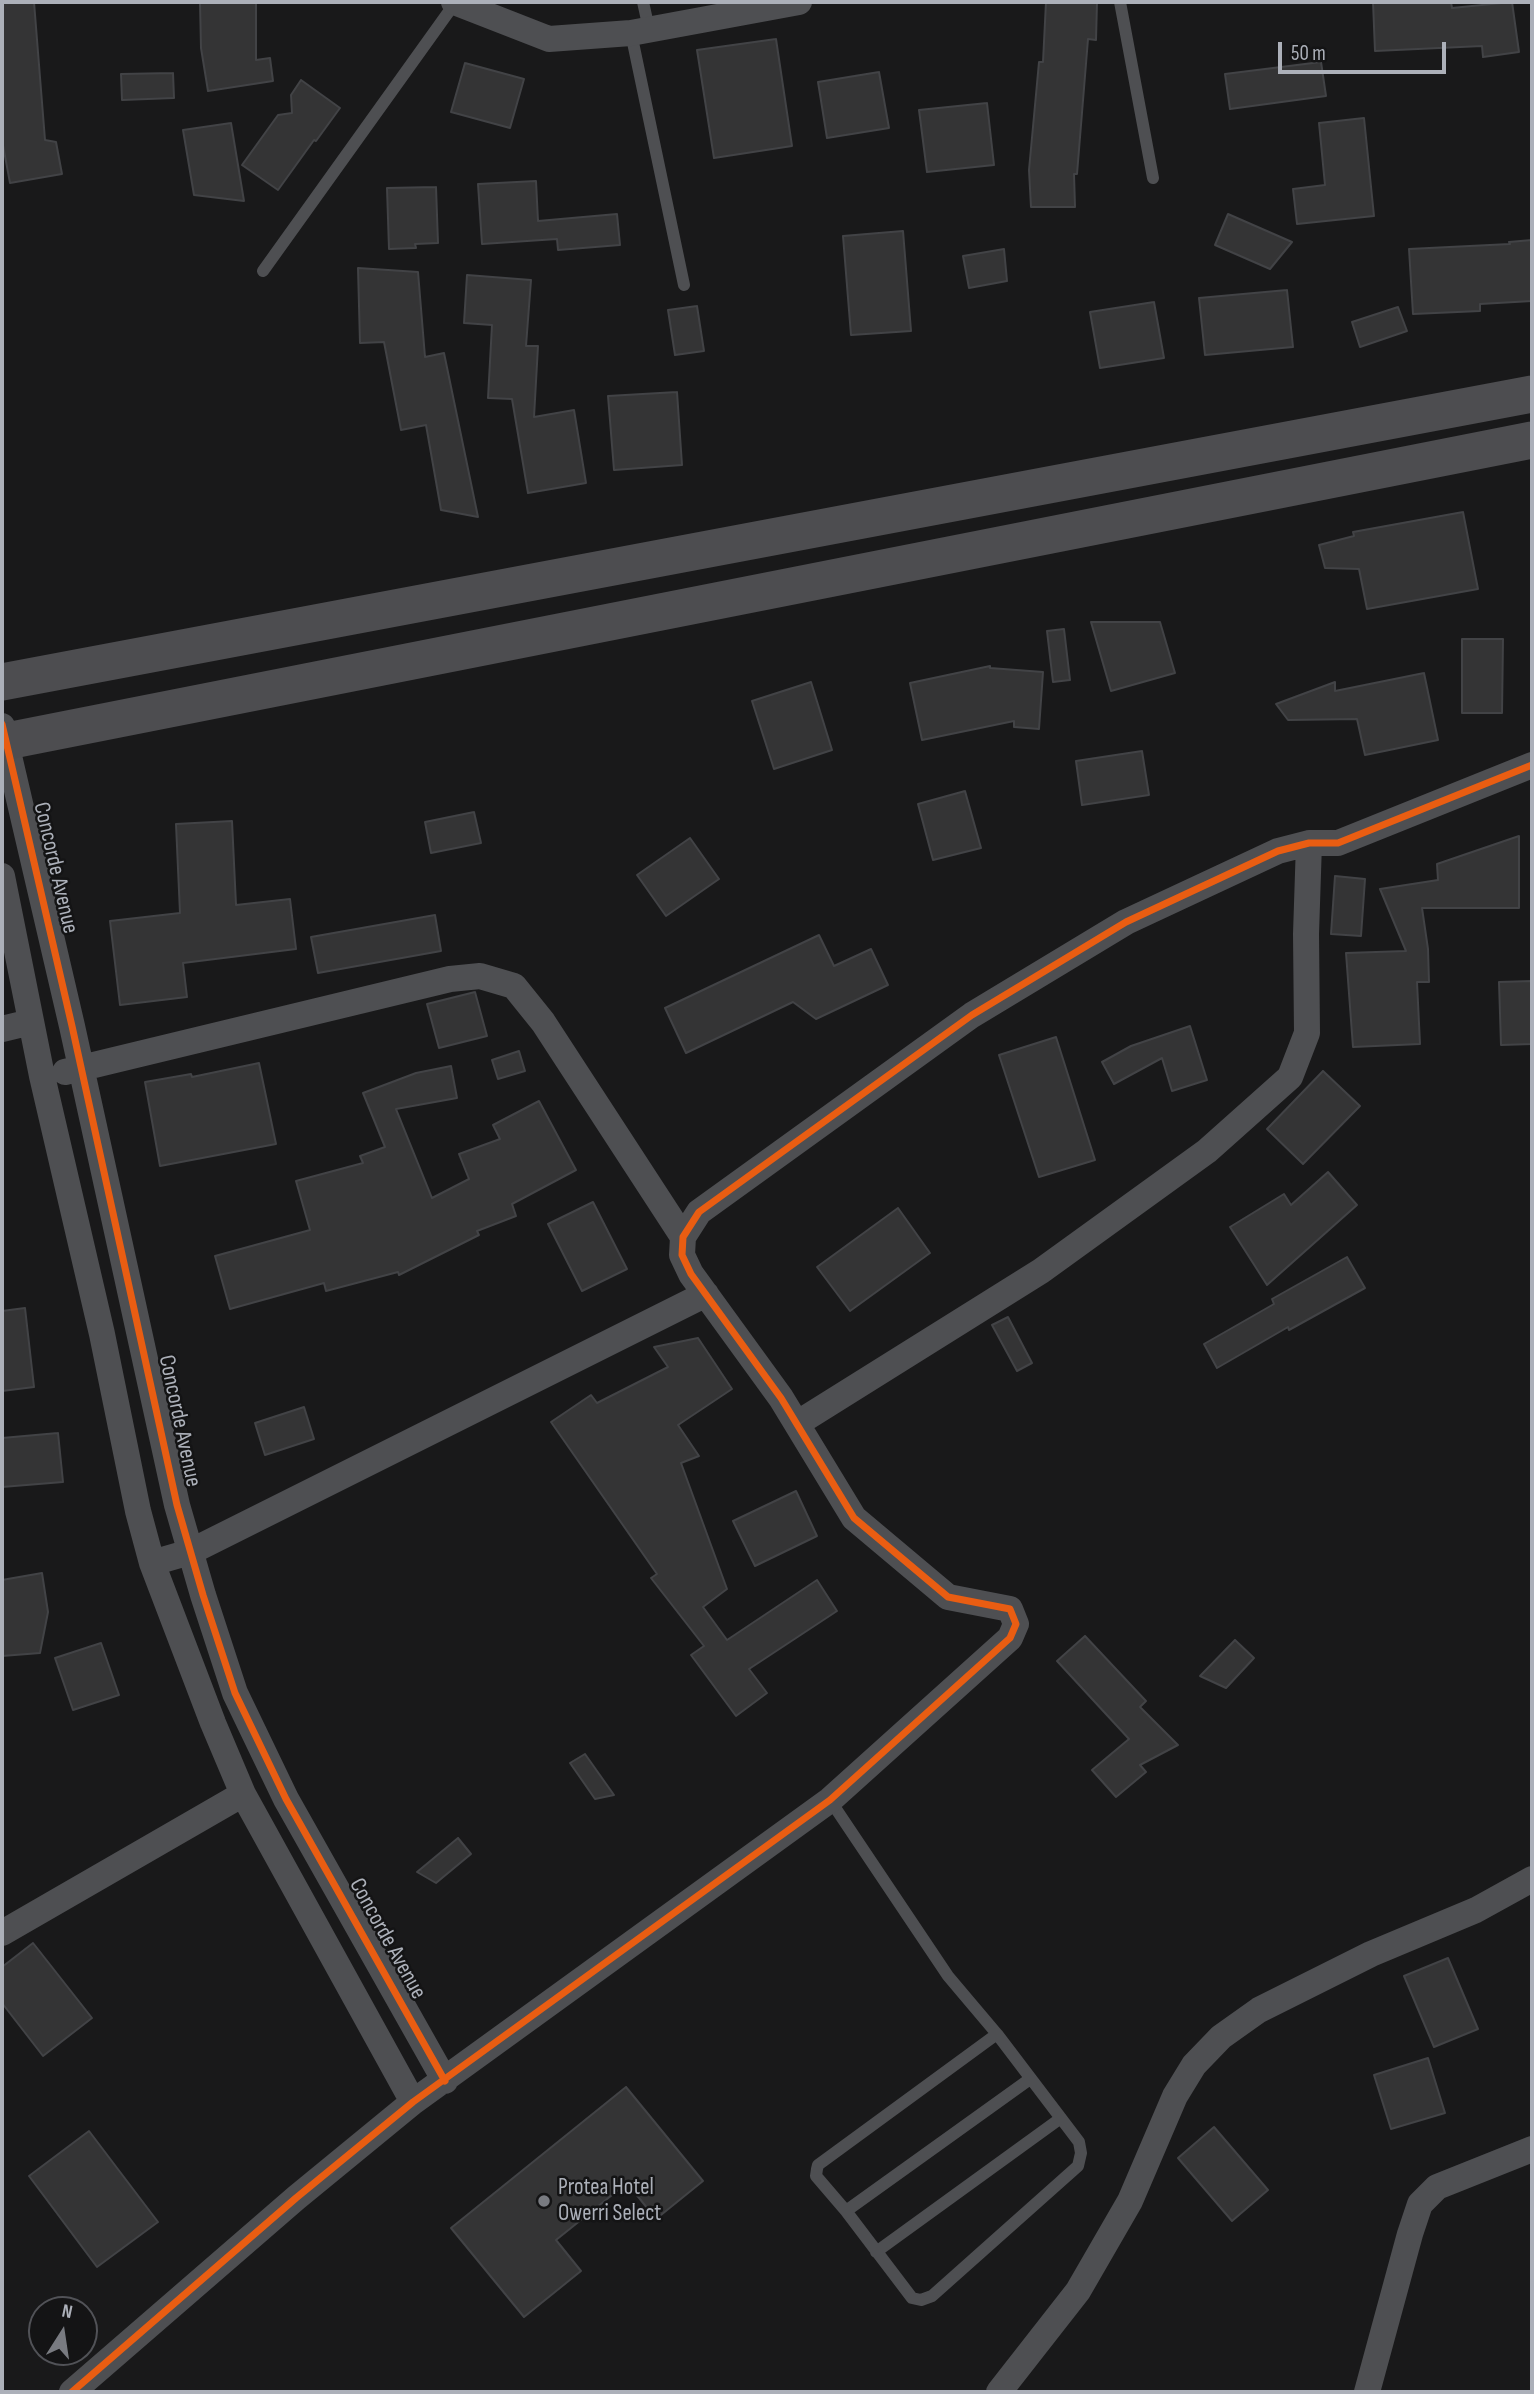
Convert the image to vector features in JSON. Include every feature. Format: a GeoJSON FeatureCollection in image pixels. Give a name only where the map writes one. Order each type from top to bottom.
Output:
{"type":"FeatureCollection","features":[{"type":"Feature","properties":{"kind":"main road"},"geometry":{"type":"LineString","coordinates":[[2,681],[1532,394]]}},
{"type":"Feature","properties":{"kind":"main road"},"geometry":{"type":"LineString","coordinates":[[3,736],[1532,440]]}},
{"type":"Feature","properties":{"kind":"street"},"geometry":{"type":"LineString","coordinates":[[454,2],[549,39],[640,31],[799,2]]}},
{"type":"Feature","properties":{"kind":"street","name":"Concorde Avenue"},"geometry":{"type":"LineString","coordinates":[[3,736],[81,1070],[177,1505],[235,1693],[286,1799],[445,2081]]}},
{"type":"Feature","properties":{"kind":"street"},"geometry":{"type":"LineString","coordinates":[[72,2392],[296,2198],[413,2102],[830,1800],[1010,1638],[1016,1623],[1010,1609],[948,1597],[854,1518],[798,1423],[691,1274],[682,1255],[683,1237],[699,1212],[972,1014],[1126,922],[1278,851],[1309,843],[1338,843],[1532,765]]}},
{"type":"Feature","properties":{"kind":"street"},"geometry":{"type":"LineString","coordinates":[[798,1423],[1041,1271],[1207,1151],[1290,1077],[1307,1033],[1309,843]]}},
{"type":"Feature","properties":{"kind":"street"},"geometry":{"type":"LineString","coordinates":[[2,876],[42,1076],[102,1334],[138,1511],[152,1563],[243,1794],[413,2102]]}},
{"type":"Feature","properties":{"kind":"street"},"geometry":{"type":"LineString","coordinates":[[42,1076],[81,1070],[450,979],[480,976],[514,986],[543,1022],[683,1237]]}},
{"type":"Feature","properties":{"kind":"street"},"geometry":{"type":"LineString","coordinates":[[2,1029],[31,1022]]}},
{"type":"Feature","properties":{"kind":"street"},"geometry":{"type":"LineString","coordinates":[[152,1563],[190,1552],[706,1294]]}},
{"type":"Feature","properties":{"kind":"street"},"geometry":{"type":"LineString","coordinates":[[2,1933],[243,1794]]}},
{"type":"Feature","properties":{"kind":"street"},"geometry":{"type":"LineString","coordinates":[[999,2392],[1078,2291],[1130,2201],[1175,2096],[1194,2064],[1222,2037],[1259,2010],[1371,1954],[1476,1910],[1532,1879]]}},
{"type":"Feature","properties":{"kind":"street"},"geometry":{"type":"LineString","coordinates":[[1367,2392],[1420,2204],[1437,2186],[1532,2149]]}},
{"type":"Feature","properties":{"kind":"lane"},"geometry":{"type":"LineString","coordinates":[[264,271],[454,2]]}},
{"type":"Feature","properties":{"kind":"lane"},"geometry":{"type":"LineString","coordinates":[[643,2],[640,31],[684,285]]}},
{"type":"Feature","properties":{"kind":"lane"},"geometry":{"type":"LineString","coordinates":[[1120,2],[1153,178]]}},
{"type":"Feature","properties":{"kind":"lane"},"geometry":{"type":"LineString","coordinates":[[830,1800],[948,1976],[997,2034],[1061,2118],[1079,2142],[1081,2153],[1077,2166],[932,2296],[921,2300],[912,2298],[816,2176],[818,2165],[997,2034]]}},
{"type":"Feature","properties":{"kind":"lane"},"geometry":{"type":"LineString","coordinates":[[846,2211],[1030,2079]]}},
{"type":"Feature","properties":{"kind":"lane"},"geometry":{"type":"LineString","coordinates":[[876,2252],[1061,2118]]}},
{"type":"Feature","properties":{"kind":"building"},"geometry":{"type":"Polygon","coordinates":[[[2,2],[34,2],[45,140],[56,142],[62,174],[10,183],[2,140],[2,2]]]}},
{"type":"Feature","properties":{"kind":"building"},"geometry":{"type":"Polygon","coordinates":[[[200,2],[256,2],[256,60],[270,58],[273,81],[208,91],[201,48],[200,2]]]}},
{"type":"Feature","properties":{"kind":"building"},"geometry":{"type":"Polygon","coordinates":[[[1046,2],[1097,2],[1096,40],[1088,39],[1077,174],[1074,174],[1075,207],[1031,207],[1029,170],[1039,62],[1043,62],[1046,2]]]}},
{"type":"Feature","properties":{"kind":"building"},"geometry":{"type":"Polygon","coordinates":[[[1373,2],[1451,2],[1452,8],[1512,2],[1519,52],[1483,57],[1482,46],[1375,51],[1373,2]]]}},
{"type":"Feature","properties":{"kind":"building"},"geometry":{"type":"Polygon","coordinates":[[[776,39],[792,146],[714,158],[697,50],[776,39]]]}},
{"type":"Feature","properties":{"kind":"building"},"geometry":{"type":"Polygon","coordinates":[[[1321,62],[1326,96],[1230,109],[1225,74],[1321,62]]]}},
{"type":"Feature","properties":{"kind":"building"},"geometry":{"type":"Polygon","coordinates":[[[465,63],[524,79],[510,128],[451,112],[465,63]]]}},
{"type":"Feature","properties":{"kind":"building"},"geometry":{"type":"Polygon","coordinates":[[[879,72],[889,128],[827,138],[818,82],[879,72]]]}},
{"type":"Feature","properties":{"kind":"building"},"geometry":{"type":"Polygon","coordinates":[[[173,73],[174,98],[122,100],[121,74],[173,73]]]}},
{"type":"Feature","properties":{"kind":"building"},"geometry":{"type":"Polygon","coordinates":[[[301,80],[340,108],[278,190],[242,165],[278,115],[292,113],[291,95],[301,80]]]}},
{"type":"Feature","properties":{"kind":"building"},"geometry":{"type":"Polygon","coordinates":[[[987,103],[994,165],[927,172],[919,110],[987,103]]]}},
{"type":"Feature","properties":{"kind":"building"},"geometry":{"type":"Polygon","coordinates":[[[1364,118],[1374,216],[1297,224],[1293,189],[1325,185],[1319,123],[1364,118]]]}},
{"type":"Feature","properties":{"kind":"building"},"geometry":{"type":"Polygon","coordinates":[[[231,123],[244,201],[194,195],[183,130],[231,123]]]}},
{"type":"Feature","properties":{"kind":"building"},"geometry":{"type":"Polygon","coordinates":[[[536,181],[538,221],[617,214],[620,245],[558,250],[557,239],[482,244],[478,184],[536,181]]]}},
{"type":"Feature","properties":{"kind":"building"},"geometry":{"type":"Polygon","coordinates":[[[436,187],[438,243],[415,244],[416,248],[389,249],[387,188],[436,187]]]}},
{"type":"Feature","properties":{"kind":"building"},"geometry":{"type":"Polygon","coordinates":[[[1228,214],[1292,242],[1270,269],[1215,245],[1228,214]]]}},
{"type":"Feature","properties":{"kind":"building"},"geometry":{"type":"Polygon","coordinates":[[[903,231],[911,331],[851,335],[843,236],[903,231]]]}},
{"type":"Feature","properties":{"kind":"building"},"geometry":{"type":"Polygon","coordinates":[[[1532,240],[1532,301],[1480,304],[1480,311],[1413,314],[1409,249],[1510,244],[1509,242],[1532,240]]]}},
{"type":"Feature","properties":{"kind":"building"},"geometry":{"type":"Polygon","coordinates":[[[1004,249],[1007,281],[969,288],[963,256],[1004,249]]]}},
{"type":"Feature","properties":{"kind":"building"},"geometry":{"type":"Polygon","coordinates":[[[358,268],[418,272],[425,357],[444,353],[478,517],[441,510],[426,425],[401,430],[384,342],[360,343],[358,268]]]}},
{"type":"Feature","properties":{"kind":"building"},"geometry":{"type":"Polygon","coordinates":[[[467,275],[531,280],[526,346],[538,346],[534,417],[574,410],[586,483],[528,493],[512,399],[488,398],[492,325],[464,323],[467,275]]]}},
{"type":"Feature","properties":{"kind":"building"},"geometry":{"type":"Polygon","coordinates":[[[1287,290],[1293,347],[1205,355],[1199,298],[1287,290]]]}},
{"type":"Feature","properties":{"kind":"building"},"geometry":{"type":"Polygon","coordinates":[[[1154,302],[1164,358],[1100,368],[1090,312],[1154,302]]]}},
{"type":"Feature","properties":{"kind":"building"},"geometry":{"type":"Polygon","coordinates":[[[697,306],[704,351],[675,355],[668,310],[697,306]]]}},
{"type":"Feature","properties":{"kind":"building"},"geometry":{"type":"Polygon","coordinates":[[[1398,307],[1407,331],[1360,347],[1352,322],[1398,307]]]}},
{"type":"Feature","properties":{"kind":"building"},"geometry":{"type":"Polygon","coordinates":[[[677,392],[682,465],[614,470],[608,396],[677,392]]]}},
{"type":"Feature","properties":{"kind":"building"},"geometry":{"type":"Polygon","coordinates":[[[1463,512],[1478,589],[1367,609],[1359,569],[1325,568],[1319,545],[1354,536],[1353,532],[1463,512]]]}},
{"type":"Feature","properties":{"kind":"building"},"geometry":{"type":"Polygon","coordinates":[[[1091,622],[1160,622],[1175,673],[1111,691],[1091,622]]]}},
{"type":"Feature","properties":{"kind":"building"},"geometry":{"type":"Polygon","coordinates":[[[1064,629],[1070,680],[1053,682],[1047,631],[1064,629]]]}},
{"type":"Feature","properties":{"kind":"building"},"geometry":{"type":"Polygon","coordinates":[[[1462,639],[1503,639],[1502,713],[1462,713],[1462,639]]]}},
{"type":"Feature","properties":{"kind":"building"},"geometry":{"type":"Polygon","coordinates":[[[990,666],[1043,672],[1039,729],[1014,727],[1014,721],[922,740],[910,683],[990,666]]]}},
{"type":"Feature","properties":{"kind":"building"},"geometry":{"type":"Polygon","coordinates":[[[1424,673],[1438,740],[1365,755],[1357,719],[1288,720],[1276,704],[1335,682],[1335,691],[1424,673]]]}},
{"type":"Feature","properties":{"kind":"building"},"geometry":{"type":"Polygon","coordinates":[[[811,682],[832,750],[774,769],[752,701],[811,682]]]}},
{"type":"Feature","properties":{"kind":"building"},"geometry":{"type":"Polygon","coordinates":[[[1142,751],[1149,795],[1082,805],[1076,761],[1142,751]]]}},
{"type":"Feature","properties":{"kind":"building"},"geometry":{"type":"Polygon","coordinates":[[[965,791],[981,848],[933,860],[918,804],[965,791]]]}},
{"type":"Feature","properties":{"kind":"building"},"geometry":{"type":"Polygon","coordinates":[[[474,812],[481,843],[431,853],[425,822],[474,812]]]}},
{"type":"Feature","properties":{"kind":"building"},"geometry":{"type":"Polygon","coordinates":[[[232,821],[236,905],[290,899],[296,949],[183,963],[187,997],[120,1005],[110,921],[180,913],[176,824],[232,821]]]}},
{"type":"Feature","properties":{"kind":"building"},"geometry":{"type":"Polygon","coordinates":[[[1519,836],[1519,908],[1422,908],[1428,949],[1429,982],[1417,982],[1420,1044],[1353,1047],[1346,953],[1406,951],[1380,889],[1438,880],[1437,864],[1519,836]]]}},
{"type":"Feature","properties":{"kind":"building"},"geometry":{"type":"Polygon","coordinates":[[[690,838],[719,879],[666,916],[637,875],[690,838]]]}},
{"type":"Feature","properties":{"kind":"building"},"geometry":{"type":"Polygon","coordinates":[[[1335,876],[1365,879],[1361,936],[1331,934],[1335,876]]]}},
{"type":"Feature","properties":{"kind":"building"},"geometry":{"type":"Polygon","coordinates":[[[435,915],[441,951],[318,973],[311,937],[435,915]]]}},
{"type":"Feature","properties":{"kind":"building"},"geometry":{"type":"Polygon","coordinates":[[[819,935],[834,966],[871,949],[888,985],[816,1019],[793,1002],[686,1053],[665,1008],[819,935]]]}},
{"type":"Feature","properties":{"kind":"building"},"geometry":{"type":"Polygon","coordinates":[[[1532,981],[1532,1044],[1501,1045],[1499,982],[1532,981]]]}},
{"type":"Feature","properties":{"kind":"building"},"geometry":{"type":"Polygon","coordinates":[[[475,992],[487,1036],[439,1048],[427,1004],[475,992]]]}},
{"type":"Feature","properties":{"kind":"building"},"geometry":{"type":"Polygon","coordinates":[[[1190,1026],[1207,1080],[1172,1091],[1162,1058],[1114,1084],[1102,1062],[1131,1046],[1190,1026]]]}},
{"type":"Feature","properties":{"kind":"building"},"geometry":{"type":"Polygon","coordinates":[[[1056,1037],[1095,1160],[1039,1177],[999,1055],[1056,1037]]]}},
{"type":"Feature","properties":{"kind":"building"},"geometry":{"type":"Polygon","coordinates":[[[519,1051],[525,1071],[498,1079],[492,1060],[519,1051]]]}},
{"type":"Feature","properties":{"kind":"building"},"geometry":{"type":"Polygon","coordinates":[[[259,1063],[276,1144],[160,1166],[145,1082],[191,1074],[192,1077],[259,1063]]]}},
{"type":"Feature","properties":{"kind":"building"},"geometry":{"type":"Polygon","coordinates":[[[451,1066],[457,1098],[396,1109],[432,1198],[469,1179],[459,1154],[500,1139],[493,1125],[539,1101],[576,1170],[512,1204],[516,1216],[477,1231],[479,1235],[399,1275],[398,1272],[326,1291],[324,1283],[230,1309],[215,1256],[310,1230],[296,1181],[363,1163],[360,1156],[385,1147],[363,1093],[416,1073],[451,1066]]]}},
{"type":"Feature","properties":{"kind":"building"},"geometry":{"type":"Polygon","coordinates":[[[1323,1071],[1360,1106],[1303,1164],[1267,1129],[1323,1071]]]}},
{"type":"Feature","properties":{"kind":"building"},"geometry":{"type":"Polygon","coordinates":[[[1328,1172],[1357,1205],[1267,1285],[1230,1227],[1284,1194],[1291,1205],[1328,1172]]]}},
{"type":"Feature","properties":{"kind":"building"},"geometry":{"type":"Polygon","coordinates":[[[593,1202],[627,1269],[582,1291],[548,1224],[593,1202]]]}},
{"type":"Feature","properties":{"kind":"building"},"geometry":{"type":"Polygon","coordinates":[[[898,1208],[930,1253],[850,1311],[817,1267],[898,1208]]]}},
{"type":"Feature","properties":{"kind":"building"},"geometry":{"type":"Polygon","coordinates":[[[1347,1257],[1365,1288],[1289,1330],[1288,1327],[1217,1368],[1204,1344],[1274,1304],[1272,1299],[1347,1257]]]}},
{"type":"Feature","properties":{"kind":"building"},"geometry":{"type":"Polygon","coordinates":[[[25,1308],[34,1387],[2,1391],[2,1311],[25,1308]]]}},
{"type":"Feature","properties":{"kind":"building"},"geometry":{"type":"Polygon","coordinates":[[[1008,1317],[1032,1363],[1017,1371],[992,1325],[1008,1317]]]}},
{"type":"Feature","properties":{"kind":"building"},"geometry":{"type":"Polygon","coordinates":[[[698,1338],[732,1389],[678,1425],[699,1456],[681,1463],[727,1589],[703,1607],[727,1640],[817,1580],[837,1611],[749,1669],[767,1693],[736,1716],[691,1655],[704,1646],[651,1578],[657,1574],[551,1422],[591,1395],[597,1403],[668,1367],[654,1347],[698,1338]]]}},
{"type":"Feature","properties":{"kind":"building"},"geometry":{"type":"Polygon","coordinates":[[[304,1407],[314,1439],[265,1455],[255,1423],[304,1407]]]}},
{"type":"Feature","properties":{"kind":"building"},"geometry":{"type":"Polygon","coordinates":[[[58,1433],[63,1482],[2,1487],[2,1438],[58,1433]]]}},
{"type":"Feature","properties":{"kind":"building"},"geometry":{"type":"Polygon","coordinates":[[[796,1491],[817,1536],[755,1566],[733,1521],[796,1491]]]}},
{"type":"Feature","properties":{"kind":"building"},"geometry":{"type":"Polygon","coordinates":[[[42,1573],[48,1612],[40,1653],[2,1656],[2,1580],[42,1573]]]}},
{"type":"Feature","properties":{"kind":"building"},"geometry":{"type":"Polygon","coordinates":[[[1085,1636],[1146,1701],[1140,1707],[1178,1745],[1140,1765],[1146,1772],[1116,1797],[1092,1770],[1129,1739],[1057,1661],[1085,1636]]]}},
{"type":"Feature","properties":{"kind":"building"},"geometry":{"type":"Polygon","coordinates":[[[1235,1640],[1254,1658],[1226,1688],[1200,1676],[1235,1640]]]}},
{"type":"Feature","properties":{"kind":"building"},"geometry":{"type":"Polygon","coordinates":[[[101,1643],[119,1695],[73,1710],[55,1658],[101,1643]]]}},
{"type":"Feature","properties":{"kind":"building"},"geometry":{"type":"Polygon","coordinates":[[[585,1754],[614,1795],[595,1799],[570,1763],[585,1754]]]}},
{"type":"Feature","properties":{"kind":"building"},"geometry":{"type":"Polygon","coordinates":[[[458,1838],[471,1854],[436,1883],[417,1872],[458,1838]]]}},
{"type":"Feature","properties":{"kind":"building"},"geometry":{"type":"Polygon","coordinates":[[[33,1943],[92,2018],[43,2056],[2,2003],[2,1967],[33,1943]]]}},
{"type":"Feature","properties":{"kind":"building"},"geometry":{"type":"Polygon","coordinates":[[[1448,1958],[1478,2029],[1434,2047],[1404,1976],[1448,1958]]]}},
{"type":"Feature","properties":{"kind":"building"},"geometry":{"type":"Polygon","coordinates":[[[1428,2058],[1445,2113],[1391,2129],[1374,2075],[1428,2058]]]}},
{"type":"Feature","properties":{"kind":"building","name":"Protea Hotel Owerri Select"},"geometry":{"type":"Polygon","coordinates":[[[626,2087],[703,2181],[656,2219],[627,2183],[556,2240],[581,2271],[524,2317],[451,2228],[626,2087]]]}},
{"type":"Feature","properties":{"kind":"building"},"geometry":{"type":"Polygon","coordinates":[[[1214,2127],[1268,2190],[1232,2221],[1178,2158],[1214,2127]]]}},
{"type":"Feature","properties":{"kind":"building"},"geometry":{"type":"Polygon","coordinates":[[[89,2131],[158,2222],[97,2267],[29,2176],[89,2131]]]}},
{"type":"Feature","properties":{"kind":"cycle path"},"geometry":{"type":"LineString","coordinates":[[2,724],[72,1026],[177,1505],[203,1595],[235,1693],[286,1799],[445,2081]]}},
{"type":"Feature","properties":{"kind":"cycle path"},"geometry":{"type":"LineString","coordinates":[[72,2392],[296,2198],[413,2102],[830,1800],[1010,1638],[1016,1624],[1010,1609],[948,1597],[854,1518],[781,1398],[691,1274],[682,1255],[683,1237],[699,1212],[972,1015],[1126,922],[1278,851],[1309,843],[1338,843],[1532,765]]}},
{"type":"Feature","properties":{"kind":"place","name":"Protea Hotel Owerri Select"},"geometry":{"type":"Point","coordinates":[544,2201]}}]}
